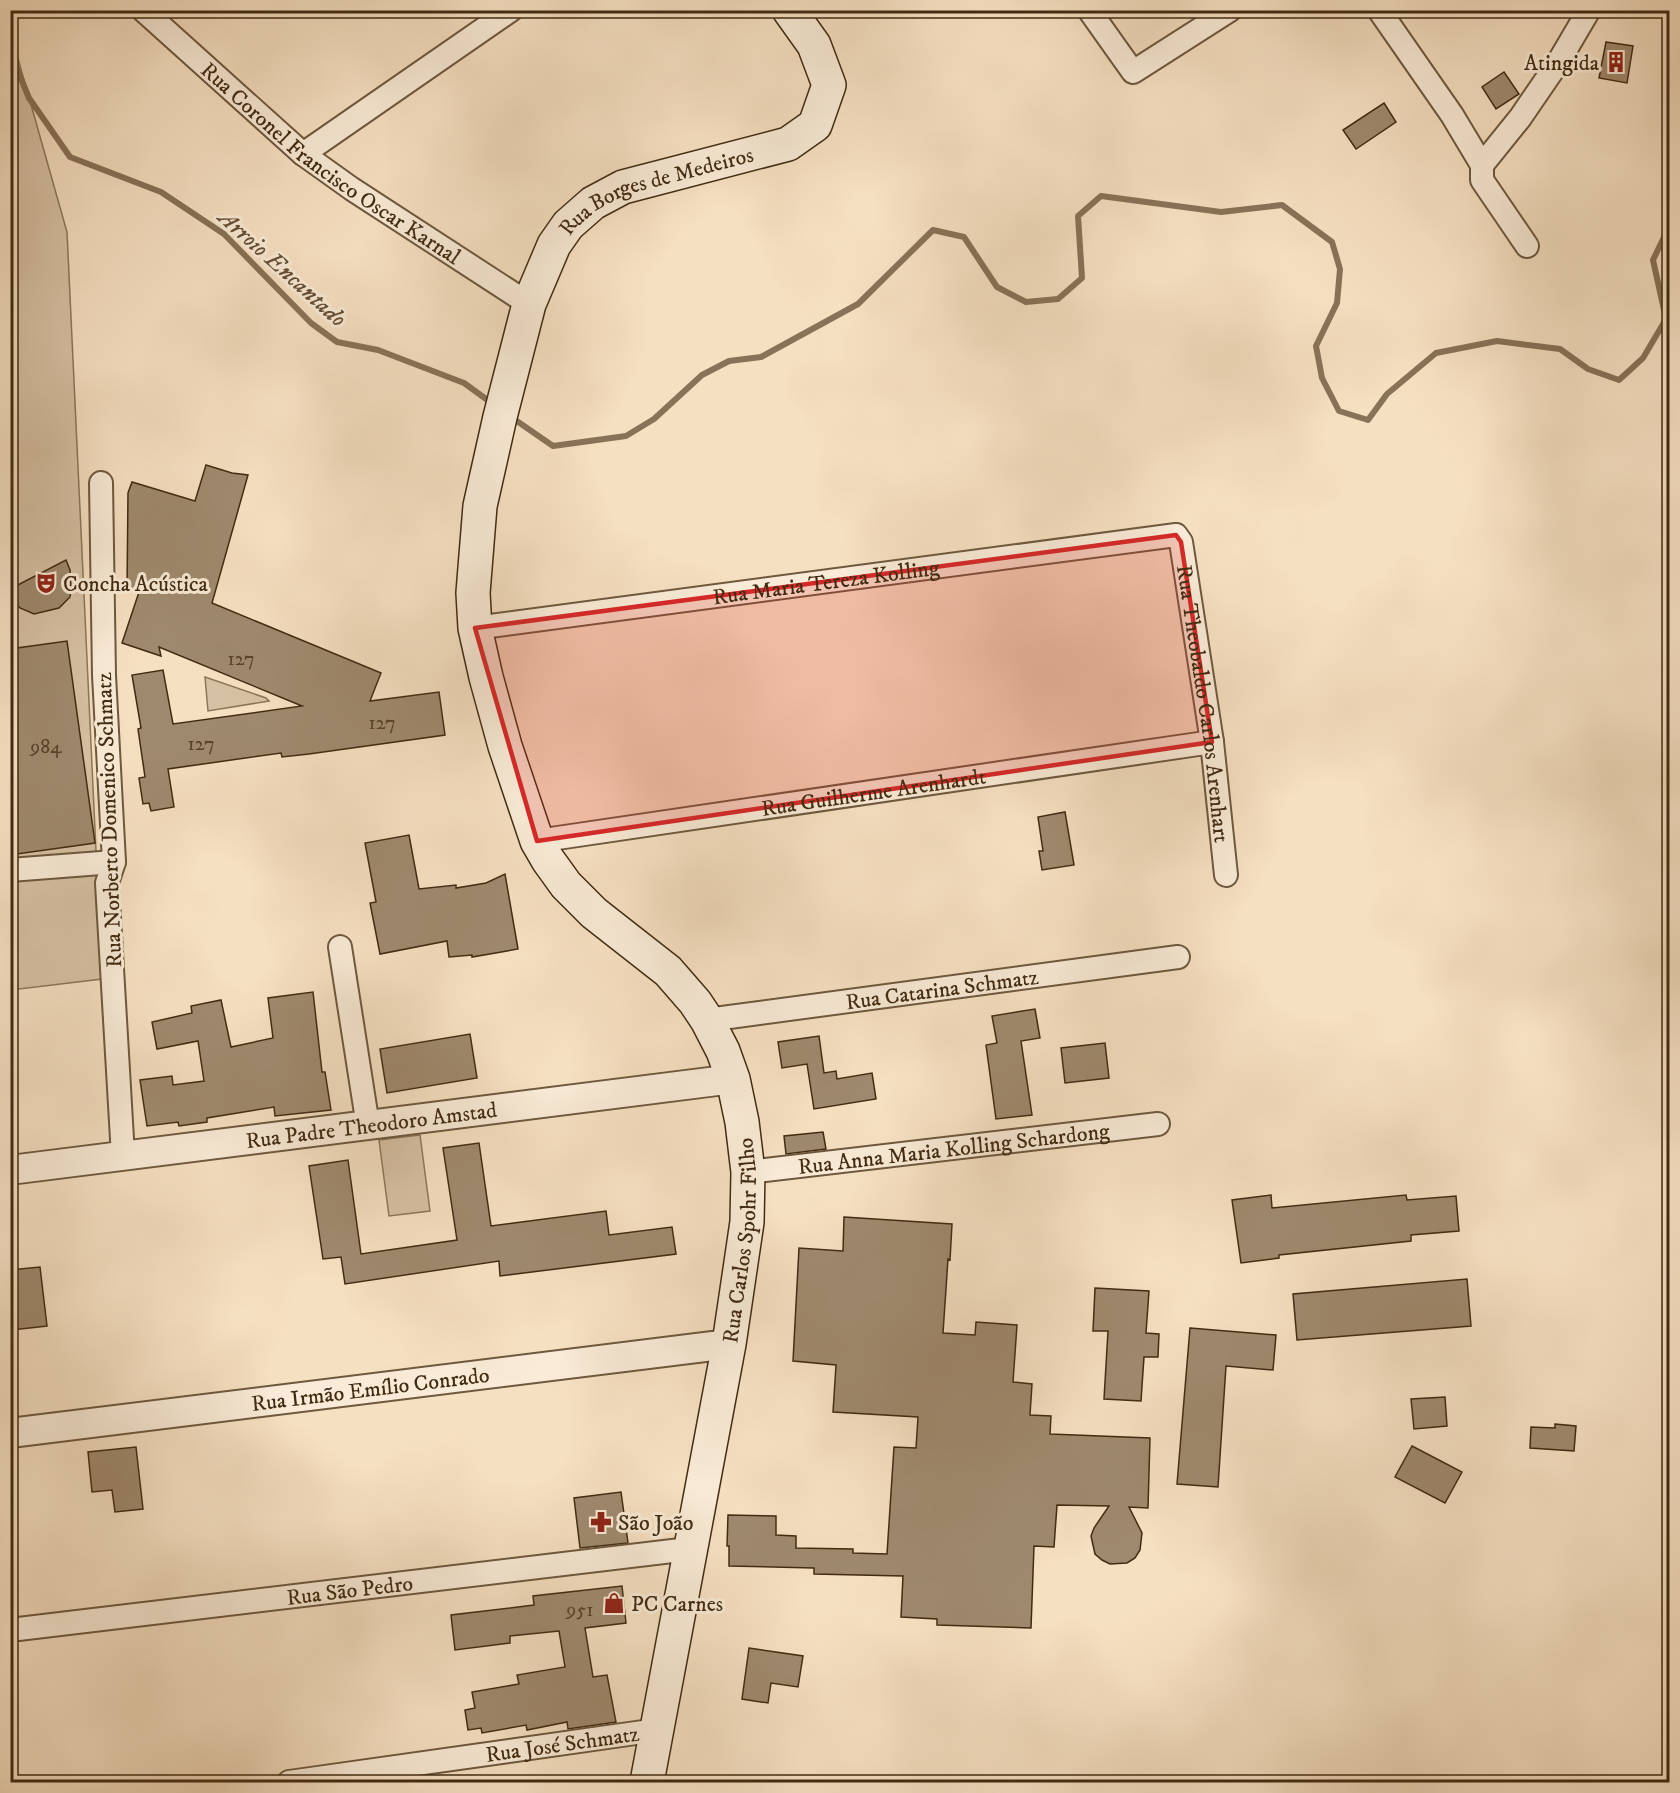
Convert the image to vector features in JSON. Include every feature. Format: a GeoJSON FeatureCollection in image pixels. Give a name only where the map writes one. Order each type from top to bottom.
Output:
{"type":"FeatureCollection","features":[{"type":"Feature","properties":{"kind":"main road","name":"Rua Borges de Medeiros"},"geometry":{"type":"LineString","coordinates":[[502,409],[529,304],[554,245],[568,225],[593,203],[623,187],[788,144],[815,125],[829,84],[814,45],[789,10]]}},
{"type":"Feature","properties":{"kind":"main road","name":"Rua Carlos Spohr Filho"},"geometry":{"type":"LineString","coordinates":[[502,409],[480,506],[473,593],[475,628],[486,677],[506,746],[537,841],[566,885],[594,913],[668,971],[695,1002],[707,1020],[723,1051],[733,1079],[742,1122],[748,1172],[747,1222],[729,1344],[647,1782]]}},
{"type":"Feature","properties":{"kind":"street","name":"Rua Coronel Francisco Oscar Karnal"},"geometry":{"type":"LineString","coordinates":[[143,10],[303,154],[352,189],[529,304]]}},
{"type":"Feature","properties":{"kind":"street"},"geometry":{"type":"LineString","coordinates":[[303,154],[511,10]]}},
{"type":"Feature","properties":{"kind":"street"},"geometry":{"type":"LineString","coordinates":[[1089,10],[1132,72],[1230,10]]}},
{"type":"Feature","properties":{"kind":"street"},"geometry":{"type":"LineString","coordinates":[[1378,10],[1452,115],[1482,165],[1482,180],[1527,246]]}},
{"type":"Feature","properties":{"kind":"street"},"geometry":{"type":"LineString","coordinates":[[1482,165],[1520,118],[1559,61],[1589,10]]}},
{"type":"Feature","properties":{"kind":"street","name":"Rua Norberto Domenico Schmatz"},"geometry":{"type":"LineString","coordinates":[[101,483],[104,675],[114,862],[107,883],[123,1156]]}},
{"type":"Feature","properties":{"kind":"street","name":"Rua Maria Tereza Kolling"},"geometry":{"type":"LineString","coordinates":[[475,628],[1176,535]]}},
{"type":"Feature","properties":{"kind":"street","name":"Rua Theobaldo Carlos Arenhart"},"geometry":{"type":"LineString","coordinates":[[1176,535],[1181,542],[1212,742],[1226,875]]}},
{"type":"Feature","properties":{"kind":"street","name":"Rua Guilherme Arenhardt"},"geometry":{"type":"LineString","coordinates":[[537,841],[1212,742]]}},
{"type":"Feature","properties":{"kind":"street"},"geometry":{"type":"LineString","coordinates":[[10,870],[114,862]]}},
{"type":"Feature","properties":{"kind":"street"},"geometry":{"type":"LineString","coordinates":[[340,948],[368,1126]]}},
{"type":"Feature","properties":{"kind":"street","name":"Rua Catarina Schmatz"},"geometry":{"type":"LineString","coordinates":[[707,1020],[1178,957]]}},
{"type":"Feature","properties":{"kind":"street","name":"Rua Padre Theodoro Amstad"},"geometry":{"type":"LineString","coordinates":[[10,1170],[733,1079]]}},
{"type":"Feature","properties":{"kind":"street","name":"Rua Anna Maria Kolling Schardong"},"geometry":{"type":"LineString","coordinates":[[748,1172],[1158,1124]]}},
{"type":"Feature","properties":{"kind":"street","name":"Rua Irmão Emílio Conrado"},"geometry":{"type":"LineString","coordinates":[[10,1433],[729,1344]]}},
{"type":"Feature","properties":{"kind":"street","name":"Rua São Pedro"},"geometry":{"type":"LineString","coordinates":[[10,1630],[690,1549]]}},
{"type":"Feature","properties":{"kind":"street","name":"Rua José Schmatz"},"geometry":{"type":"LineString","coordinates":[[290,1782],[657,1730]]}},
{"type":"Feature","properties":{"kind":"highlighted area"},"geometry":{"type":"Polygon","coordinates":[[[1176,535],[1181,542],[1212,742],[537,841],[475,628],[1176,535]]]}},
{"type":"Feature","properties":{"kind":"shaded area"},"geometry":{"type":"Polygon","coordinates":[[[11,34],[67,232],[102,979],[11,990],[11,34]]]}},
{"type":"Feature","properties":{"kind":"shaded area"},"geometry":{"type":"Polygon","coordinates":[[[205,677],[266,698],[269,701],[208,711],[205,677]]]}},
{"type":"Feature","properties":{"kind":"shaded area"},"geometry":{"type":"Polygon","coordinates":[[[420,1135],[430,1211],[389,1216],[379,1140],[420,1135]]]}},
{"type":"Feature","properties":{"kind":"building","name":"Atingida"},"geometry":{"type":"Polygon","coordinates":[[[1606,42],[1633,46],[1627,83],[1599,78],[1606,42]]]}},
{"type":"Feature","properties":{"kind":"building"},"geometry":{"type":"Polygon","coordinates":[[[1504,72],[1519,94],[1496,109],[1482,87],[1504,72]]]}},
{"type":"Feature","properties":{"kind":"building"},"geometry":{"type":"Polygon","coordinates":[[[1384,103],[1396,122],[1356,149],[1343,130],[1384,103]]]}},
{"type":"Feature","properties":{"kind":"building"},"geometry":{"type":"Polygon","coordinates":[[[206,465],[248,475],[212,603],[381,673],[370,701],[439,692],[445,735],[309,754],[282,757],[281,753],[168,769],[174,807],[151,811],[149,803],[143,804],[139,778],[145,777],[138,729],[141,728],[132,675],[163,670],[173,724],[302,706],[159,647],[161,656],[122,643],[139,592],[127,589],[128,493],[132,482],[195,501],[206,465]]]}},
{"type":"Feature","properties":{"kind":"building","name":"Concha Acústica"},"geometry":{"type":"Polygon","coordinates":[[[66,560],[70,570],[70,597],[59,608],[34,614],[20,608],[10,596],[10,589],[66,560]]]}},
{"type":"Feature","properties":{"kind":"building"},"geometry":{"type":"Polygon","coordinates":[[[67,641],[95,843],[10,855],[10,649],[67,641]]]}},
{"type":"Feature","properties":{"kind":"building"},"geometry":{"type":"Polygon","coordinates":[[[1065,812],[1074,865],[1042,870],[1039,851],[1043,851],[1038,817],[1065,812]]]}},
{"type":"Feature","properties":{"kind":"building"},"geometry":{"type":"Polygon","coordinates":[[[409,835],[419,889],[456,885],[456,888],[486,883],[505,874],[518,949],[472,957],[472,955],[449,957],[447,941],[380,954],[370,903],[376,902],[365,843],[409,835]]]}},
{"type":"Feature","properties":{"kind":"building"},"geometry":{"type":"Polygon","coordinates":[[[313,992],[322,1072],[325,1072],[331,1110],[275,1116],[274,1107],[207,1118],[207,1122],[179,1126],[178,1122],[147,1126],[140,1080],[172,1076],[173,1085],[204,1081],[198,1041],[157,1049],[152,1022],[192,1013],[191,1006],[221,1000],[231,1047],[273,1038],[268,998],[313,992]]]}},
{"type":"Feature","properties":{"kind":"building"},"geometry":{"type":"Polygon","coordinates":[[[1035,1009],[1040,1038],[1021,1041],[1032,1115],[996,1119],[986,1045],[997,1043],[992,1016],[1035,1009]]]}},
{"type":"Feature","properties":{"kind":"building"},"geometry":{"type":"Polygon","coordinates":[[[470,1034],[477,1078],[387,1093],[380,1049],[470,1034]]]}},
{"type":"Feature","properties":{"kind":"building"},"geometry":{"type":"Polygon","coordinates":[[[819,1036],[824,1073],[836,1071],[837,1079],[872,1073],[876,1099],[814,1109],[807,1064],[782,1068],[778,1042],[819,1036]]]}},
{"type":"Feature","properties":{"kind":"building"},"geometry":{"type":"Polygon","coordinates":[[[1105,1043],[1109,1078],[1065,1083],[1061,1048],[1105,1043]]]}},
{"type":"Feature","properties":{"kind":"building"},"geometry":{"type":"Polygon","coordinates":[[[823,1132],[826,1149],[786,1154],[784,1136],[823,1132]]]}},
{"type":"Feature","properties":{"kind":"building"},"geometry":{"type":"Polygon","coordinates":[[[479,1143],[491,1226],[606,1211],[609,1235],[672,1227],[676,1254],[500,1276],[499,1261],[345,1284],[341,1257],[323,1259],[309,1166],[348,1160],[361,1254],[457,1240],[443,1148],[479,1143]]]}},
{"type":"Feature","properties":{"kind":"building"},"geometry":{"type":"Polygon","coordinates":[[[1271,1195],[1272,1208],[1406,1195],[1407,1200],[1456,1196],[1459,1231],[1411,1235],[1411,1241],[1279,1255],[1279,1258],[1241,1263],[1232,1200],[1271,1195]]]}},
{"type":"Feature","properties":{"kind":"building"},"geometry":{"type":"Polygon","coordinates":[[[844,1217],[952,1224],[943,1333],[975,1335],[976,1322],[1017,1325],[1013,1382],[1032,1384],[1030,1415],[1051,1416],[1050,1434],[1150,1438],[1148,1508],[1129,1507],[1142,1533],[1140,1550],[1135,1558],[1127,1563],[1110,1564],[1095,1554],[1091,1536],[1109,1506],[1057,1505],[1054,1547],[1034,1546],[1031,1628],[937,1625],[937,1619],[901,1617],[903,1576],[814,1574],[814,1568],[729,1566],[728,1515],[776,1516],[776,1535],[796,1536],[796,1548],[853,1549],[853,1553],[887,1554],[894,1447],[916,1448],[918,1417],[833,1412],[836,1365],[793,1361],[799,1248],[843,1251],[844,1217]]]}},
{"type":"Feature","properties":{"kind":"building"},"geometry":{"type":"Polygon","coordinates":[[[40,1267],[47,1326],[12,1330],[10,1270],[40,1267]]]}},
{"type":"Feature","properties":{"kind":"building"},"geometry":{"type":"Polygon","coordinates":[[[1467,1279],[1471,1326],[1297,1340],[1293,1294],[1467,1279]]]}},
{"type":"Feature","properties":{"kind":"building"},"geometry":{"type":"Polygon","coordinates":[[[1095,1288],[1149,1291],[1146,1333],[1159,1334],[1158,1357],[1144,1357],[1141,1401],[1104,1399],[1108,1331],[1093,1331],[1095,1288]]]}},
{"type":"Feature","properties":{"kind":"building"},"geometry":{"type":"Polygon","coordinates":[[[1190,1328],[1276,1335],[1273,1370],[1226,1366],[1218,1487],[1177,1484],[1190,1328]]]}},
{"type":"Feature","properties":{"kind":"building"},"geometry":{"type":"Polygon","coordinates":[[[1445,1397],[1447,1426],[1414,1429],[1411,1399],[1445,1397]]]}},
{"type":"Feature","properties":{"kind":"building"},"geometry":{"type":"Polygon","coordinates":[[[1555,1424],[1576,1426],[1574,1451],[1530,1448],[1531,1427],[1555,1428],[1555,1424]]]}},
{"type":"Feature","properties":{"kind":"building"},"geometry":{"type":"Polygon","coordinates":[[[1412,1446],[1462,1472],[1445,1503],[1395,1477],[1412,1446]]]}},
{"type":"Feature","properties":{"kind":"building"},"geometry":{"type":"Polygon","coordinates":[[[136,1447],[143,1509],[115,1512],[112,1490],[92,1492],[88,1452],[136,1447]]]}},
{"type":"Feature","properties":{"kind":"building","name":"São João"},"geometry":{"type":"Polygon","coordinates":[[[621,1492],[628,1543],[580,1548],[574,1498],[621,1492]]]}},
{"type":"Feature","properties":{"kind":"building"},"geometry":{"type":"Polygon","coordinates":[[[622,1586],[626,1623],[585,1628],[593,1677],[607,1675],[616,1722],[568,1729],[567,1722],[527,1730],[526,1725],[482,1733],[481,1728],[468,1730],[465,1710],[475,1708],[472,1692],[519,1684],[517,1675],[565,1667],[559,1631],[510,1636],[510,1643],[455,1650],[451,1615],[534,1605],[533,1596],[622,1586]]]}},
{"type":"Feature","properties":{"kind":"building"},"geometry":{"type":"Polygon","coordinates":[[[749,1648],[803,1656],[798,1687],[771,1683],[768,1703],[742,1699],[749,1648]]]}},
{"type":"Feature","properties":{"kind":"waterway","name":"Arroio Encantado"},"geometry":{"type":"LineString","coordinates":[[10,52],[29,98],[70,157],[161,192],[224,234],[311,323],[337,342],[378,350],[464,383],[493,404]]}},
{"type":"Feature","properties":{"kind":"waterway","name":"Arroio Encantado"},"geometry":{"type":"LineString","coordinates":[[511,417],[553,446],[626,436],[654,419],[702,375],[729,361],[761,357],[858,304],[933,230],[964,237],[997,287],[1026,302],[1058,299],[1082,278],[1078,216],[1101,196],[1221,212],[1282,205],[1332,242],[1340,269],[1337,303],[1316,346],[1322,378],[1339,411],[1368,420],[1387,394],[1436,353],[1497,341],[1560,349],[1588,369],[1619,380],[1643,358],[1666,319],[1653,260],[1666,233],[1670,230]]}},
{"type":"Feature","properties":{"kind":"place","name":"Atingida"},"geometry":{"type":"Point","coordinates":[1616,62]}},
{"type":"Feature","properties":{"kind":"place","name":"Concha Acústica"},"geometry":{"type":"Point","coordinates":[46,583]}},
{"type":"Feature","properties":{"kind":"place","name":"São João"},"geometry":{"type":"Point","coordinates":[601,1522]}},
{"type":"Feature","properties":{"kind":"place","name":"PC Carnes"},"geometry":{"type":"Point","coordinates":[614,1603]}}]}
